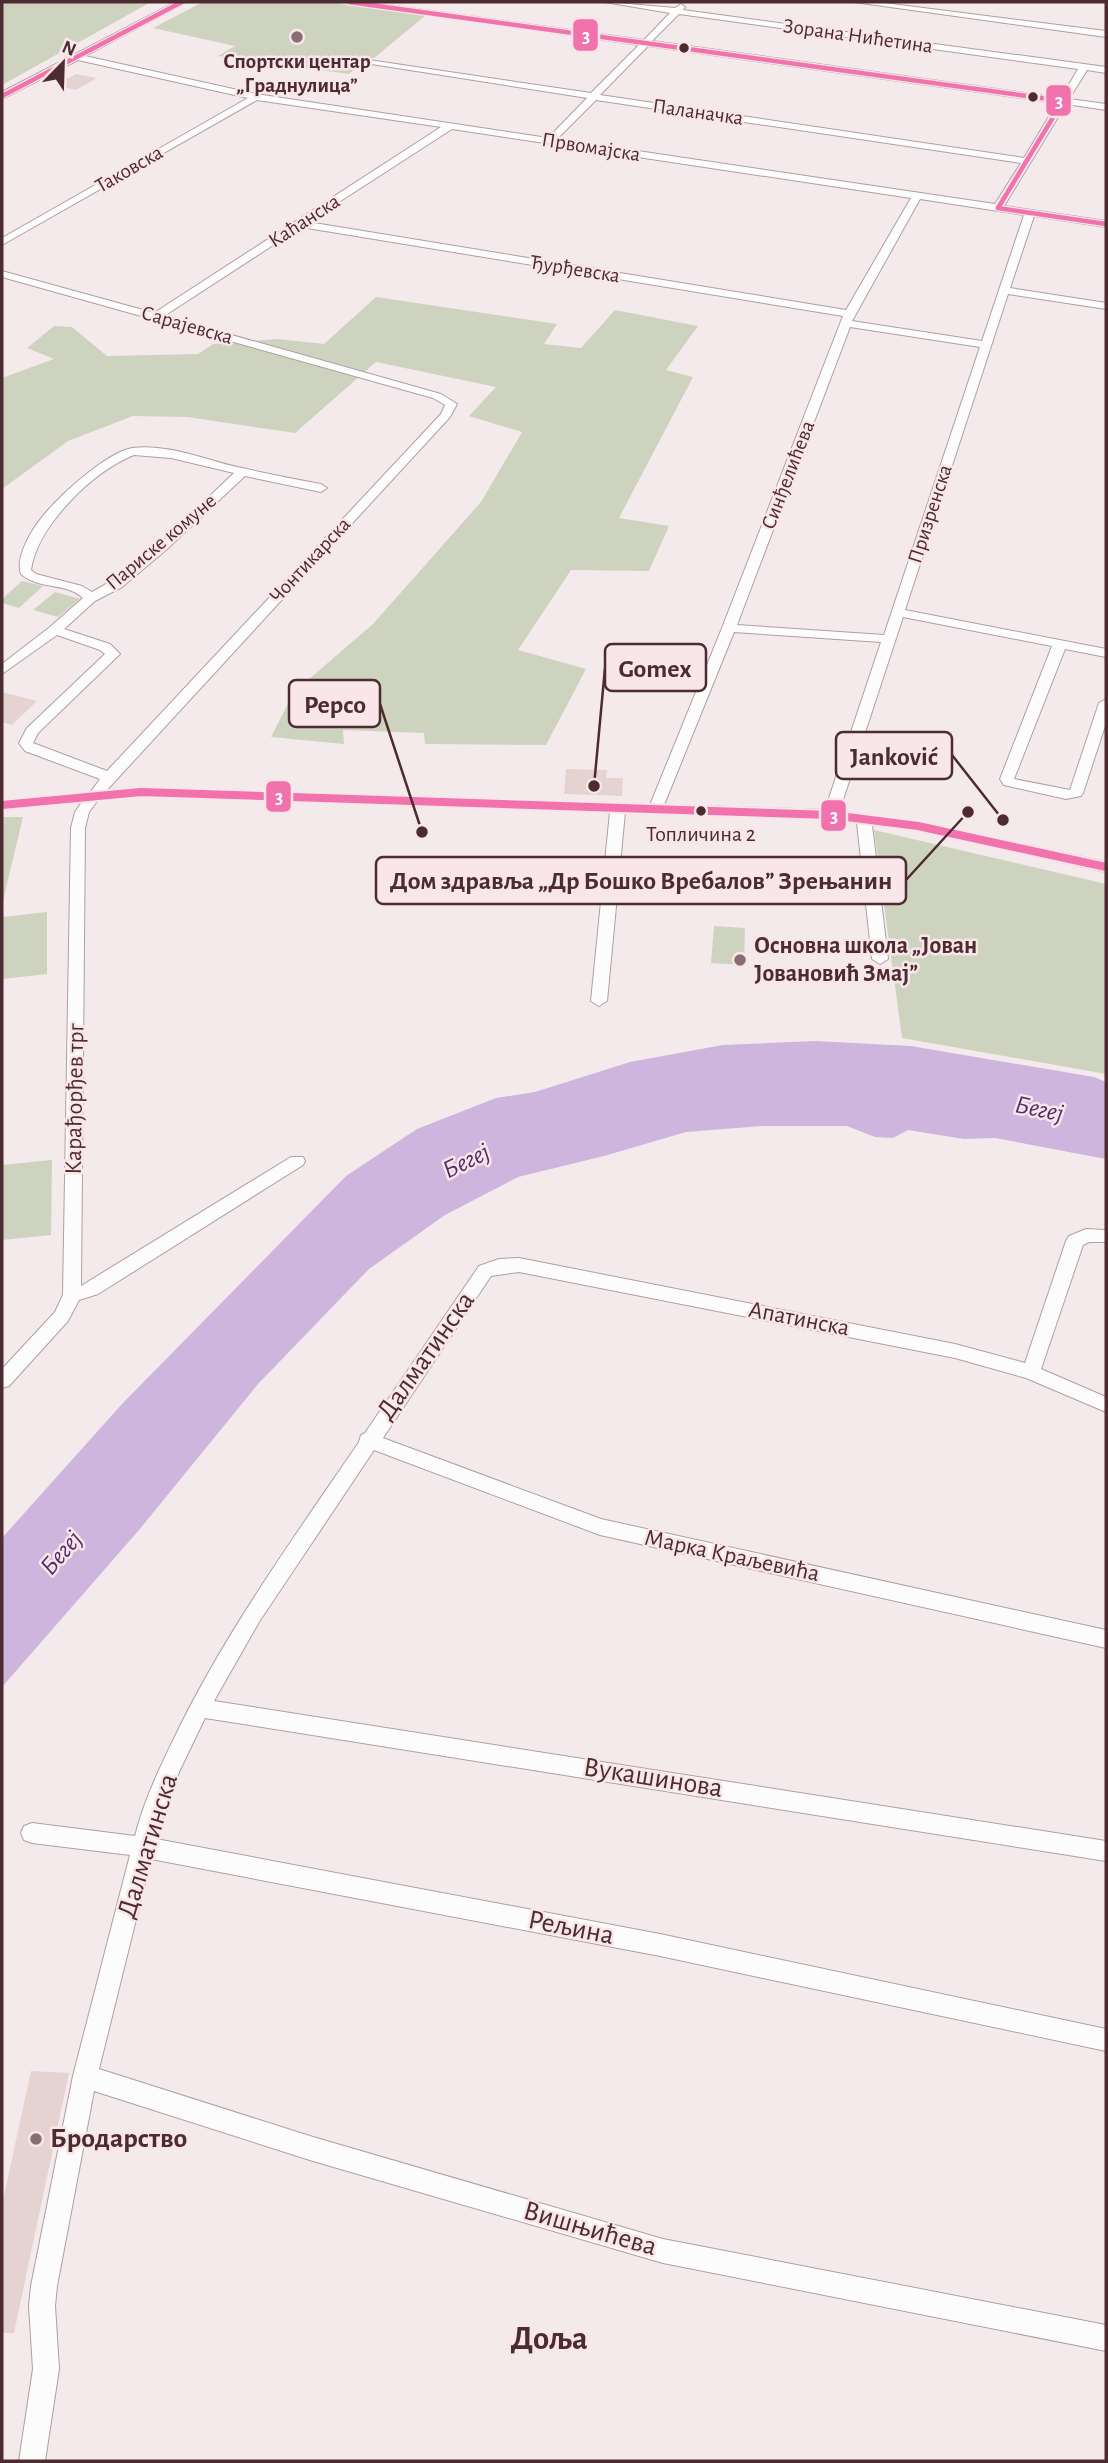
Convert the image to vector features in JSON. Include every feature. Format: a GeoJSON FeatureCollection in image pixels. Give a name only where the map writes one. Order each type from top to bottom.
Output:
{"type":"FeatureCollection","features":[{"type":"Feature","properties":{"kind":"street"},"geometry":{"type":"LineString","coordinates":[[2,96],[182,2]]}},
{"type":"Feature","properties":{"kind":"street"},"geometry":{"type":"LineString","coordinates":[[349,2],[1106,107]]}},
{"type":"Feature","properties":{"kind":"street","name":"Зорана Нићетина"},"geometry":{"type":"LineString","coordinates":[[609,2],[1106,70]]}},
{"type":"Feature","properties":{"kind":"street"},"geometry":{"type":"LineString","coordinates":[[550,141],[686,2]]}},
{"type":"Feature","properties":{"kind":"street"},"geometry":{"type":"LineString","coordinates":[[858,2],[1105,32]]}},
{"type":"Feature","properties":{"kind":"street","name":"Првомајска"},"geometry":{"type":"LineString","coordinates":[[78,57],[256,97],[1106,224]]}},
{"type":"Feature","properties":{"kind":"street","name":"Паланачка"},"geometry":{"type":"LineString","coordinates":[[369,63],[1027,161]]}},
{"type":"Feature","properties":{"kind":"street"},"geometry":{"type":"LineString","coordinates":[[999,208],[1084,67]]}},
{"type":"Feature","properties":{"kind":"street","name":"Таковска"},"geometry":{"type":"LineString","coordinates":[[2,242],[256,97]]}},
{"type":"Feature","properties":{"kind":"street","name":"Каћанска"},"geometry":{"type":"LineString","coordinates":[[157,316],[450,126]]}},
{"type":"Feature","properties":{"kind":"street","name":"Синђелићева"},"geometry":{"type":"LineString","coordinates":[[655,809],[729,628],[848,318],[917,196]]}},
{"type":"Feature","properties":{"kind":"street","name":"Призренска"},"geometry":{"type":"LineString","coordinates":[[831,815],[1030,212]]}},
{"type":"Feature","properties":{"kind":"street","name":"Ђурђевска"},"geometry":{"type":"LineString","coordinates":[[300,224],[848,318]]}},
{"type":"Feature","properties":{"kind":"street","name":"Сарајевска"},"geometry":{"type":"LineString","coordinates":[[2,274],[372,378]]}},
{"type":"Feature","properties":{"kind":"street"},"geometry":{"type":"LineString","coordinates":[[1003,290],[1106,306]]}},
{"type":"Feature","properties":{"kind":"street"},"geometry":{"type":"LineString","coordinates":[[848,318],[986,345]]}},
{"type":"Feature","properties":{"kind":"street","name":"Чонтикарска"},"geometry":{"type":"LineString","coordinates":[[109,777],[451,409],[449,401],[444,399],[372,378]]}},
{"type":"Feature","properties":{"kind":"street","name":"Париске комуне"},"geometry":{"type":"LineString","coordinates":[[242,472],[126,577],[90,598],[82,590],[38,581],[24,571],[45,521],[115,458],[131,452],[151,452],[321,488]]}},
{"type":"Feature","properties":{"kind":"street"},"geometry":{"type":"LineString","coordinates":[[2,670],[55,630],[90,598]]}},
{"type":"Feature","properties":{"kind":"street"},"geometry":{"type":"LineString","coordinates":[[898,612],[1106,653]]}},
{"type":"Feature","properties":{"kind":"street"},"geometry":{"type":"LineString","coordinates":[[729,628],[889,639]]}},
{"type":"Feature","properties":{"kind":"street"},"geometry":{"type":"LineString","coordinates":[[55,630],[105,648],[113,654],[32,731],[26,743],[30,748],[109,777]]}},
{"type":"Feature","properties":{"kind":"street"},"geometry":{"type":"LineString","coordinates":[[1060,644],[1007,779],[1022,787],[1066,795],[1076,793],[1100,740],[1106,703]]}},
{"type":"Feature","properties":{"kind":"street","name":"Карађорђев трг"},"geometry":{"type":"LineString","coordinates":[[2,1381],[62,1317],[72,1294],[78,828],[82,812],[109,777]]}},
{"type":"Feature","properties":{"kind":"street"},"geometry":{"type":"LineString","coordinates":[[2,805],[141,792],[831,815],[918,826],[1106,867]]}},
{"type":"Feature","properties":{"kind":"street"},"geometry":{"type":"LineString","coordinates":[[599,1001],[618,808]]}},
{"type":"Feature","properties":{"kind":"street"},"geometry":{"type":"LineString","coordinates":[[864,818],[880,959]]}},
{"type":"Feature","properties":{"kind":"street"},"geometry":{"type":"LineString","coordinates":[[72,1294],[92,1289],[297,1161]]}},
{"type":"Feature","properties":{"kind":"street"},"geometry":{"type":"LineString","coordinates":[[1031,1372],[1075,1241],[1086,1235],[1106,1236]]}},
{"type":"Feature","properties":{"kind":"street","name":"Апатинска"},"geometry":{"type":"LineString","coordinates":[[485,1271],[499,1266],[519,1265],[919,1342],[1031,1372],[1106,1405]]}},
{"type":"Feature","properties":{"kind":"street","name":"Далматинска"},"geometry":{"type":"LineString","coordinates":[[32,2461],[46,2370],[42,2305],[44,2286],[85,2076],[150,1816],[200,1708],[246,1625],[368,1440],[485,1271]]}},
{"type":"Feature","properties":{"kind":"street","name":"Марка Краљевића"},"geometry":{"type":"LineString","coordinates":[[368,1440],[600,1527],[1106,1639]]}},
{"type":"Feature","properties":{"kind":"street","name":"Вукашинова"},"geometry":{"type":"LineString","coordinates":[[200,1708],[1106,1851]]}},
{"type":"Feature","properties":{"kind":"street","name":"Рељина"},"geometry":{"type":"LineString","coordinates":[[32,1833],[144,1847],[660,1945],[1106,2040]]}},
{"type":"Feature","properties":{"kind":"street","name":"Вишњићева"},"geometry":{"type":"LineString","coordinates":[[85,2076],[313,2149],[663,2251],[1106,2338]]}},
{"type":"Feature","properties":{"kind":"green space"},"geometry":{"type":"Polygon","coordinates":[[[2,2],[151,2],[2,85],[2,2]]]}},
{"type":"Feature","properties":{"kind":"green space","name":"Спортски центар „Граднулица”"},"geometry":{"type":"Polygon","coordinates":[[[203,2],[329,2],[426,15],[374,58],[368,58],[349,74],[218,56],[235,46],[153,28],[203,2]]]}},
{"type":"Feature","properties":{"kind":"green space"},"geometry":{"type":"Polygon","coordinates":[[[376,297],[557,324],[544,344],[581,348],[615,310],[698,326],[666,370],[693,377],[619,518],[669,526],[649,571],[571,570],[518,650],[586,669],[546,745],[425,744],[424,733],[343,730],[344,744],[271,737],[294,692],[373,624],[481,502],[522,432],[469,416],[496,387],[376,362],[295,433],[187,417],[133,416],[68,441],[2,489],[2,378],[54,359],[27,348],[54,326],[72,327],[107,356],[198,354],[213,344],[278,339],[324,344],[376,297]]]}},
{"type":"Feature","properties":{"kind":"green space"},"geometry":{"type":"Polygon","coordinates":[[[22,581],[43,586],[19,608],[2,603],[2,599],[22,581]]]}},
{"type":"Feature","properties":{"kind":"green space"},"geometry":{"type":"Polygon","coordinates":[[[55,592],[80,599],[58,617],[33,610],[55,592]]]}},
{"type":"Feature","properties":{"kind":"green space"},"geometry":{"type":"Polygon","coordinates":[[[2,817],[23,817],[2,905],[2,817]]]}},
{"type":"Feature","properties":{"kind":"green space"},"geometry":{"type":"Polygon","coordinates":[[[874,830],[1106,884],[1106,1074],[902,1038],[874,830]]]}},
{"type":"Feature","properties":{"kind":"green space"},"geometry":{"type":"Polygon","coordinates":[[[47,912],[47,974],[2,979],[2,917],[47,912]]]}},
{"type":"Feature","properties":{"kind":"green space"},"geometry":{"type":"Polygon","coordinates":[[[714,926],[745,928],[744,965],[711,963],[714,926]]]}},
{"type":"Feature","properties":{"kind":"green space"},"geometry":{"type":"Polygon","coordinates":[[[52,1160],[51,1235],[2,1240],[2,1165],[52,1160]]]}},
{"type":"Feature","properties":{"kind":"water","name":"Бегеј"},"geometry":{"type":"Polygon","coordinates":[[[815,1041],[911,1046],[1094,1077],[1106,1082],[1106,1159],[995,1138],[964,1139],[908,1130],[893,1138],[875,1137],[847,1126],[762,1126],[686,1132],[518,1177],[445,1215],[369,1269],[258,1384],[139,1530],[2,1687],[2,1538],[122,1404],[346,1176],[417,1129],[496,1098],[535,1092],[630,1062],[723,1045],[815,1041]]]}},
{"type":"Feature","properties":{"kind":"building"},"geometry":{"type":"Polygon","coordinates":[[[76,74],[97,78],[76,90],[55,85],[76,74]]]}},
{"type":"Feature","properties":{"kind":"building"},"geometry":{"type":"Polygon","coordinates":[[[2,692],[37,701],[12,725],[2,722],[2,692]]]}},
{"type":"Feature","properties":{"kind":"building"},"geometry":{"type":"Polygon","coordinates":[[[566,769],[607,770],[606,778],[623,778],[622,796],[564,794],[566,769]]]}},
{"type":"Feature","properties":{"kind":"building","name":"Бродарство"},"geometry":{"type":"Polygon","coordinates":[[[31,2071],[69,2073],[14,2333],[2,2333],[2,2205],[31,2071]]]}},
{"type":"Feature","properties":{"kind":"transit line","name":"3"},"geometry":{"type":"LineString","coordinates":[[2,96],[182,2]]}},
{"type":"Feature","properties":{"kind":"transit line","name":"3"},"geometry":{"type":"LineString","coordinates":[[349,2],[1063,101],[998,208],[1106,224]]}},
{"type":"Feature","properties":{"kind":"transit line","name":"3"},"geometry":{"type":"LineString","coordinates":[[2,805],[141,792],[831,815],[918,826],[1106,867]]}},
{"type":"Feature","properties":{"kind":"place","name":"Спортски центар „Граднулица”"},"geometry":{"type":"Point","coordinates":[297,37]}},
{"type":"Feature","properties":{"kind":"place","name":"Gomex"},"geometry":{"type":"Point","coordinates":[594,786]}},
{"type":"Feature","properties":{"kind":"place","name":"Топличина 2"},"geometry":{"type":"Point","coordinates":[701,811]}},
{"type":"Feature","properties":{"kind":"place","name":"Дом здравља „Др Бошко Вребалов” Зрењанин"},"geometry":{"type":"Point","coordinates":[968,812]}},
{"type":"Feature","properties":{"kind":"place","name":"Janković"},"geometry":{"type":"Point","coordinates":[1003,820]}},
{"type":"Feature","properties":{"kind":"place","name":"Pepco"},"geometry":{"type":"Point","coordinates":[422,832]}},
{"type":"Feature","properties":{"kind":"place","name":"Основна школа „Јован Јовановић Змај”"},"geometry":{"type":"Point","coordinates":[740,960]}},
{"type":"Feature","properties":{"kind":"place","name":"Бродарство"},"geometry":{"type":"Point","coordinates":[36,2139]}},
{"type":"Feature","properties":{"kind":"district","name":"Доља"},"geometry":{"type":"Point","coordinates":[549,2339]}}]}
